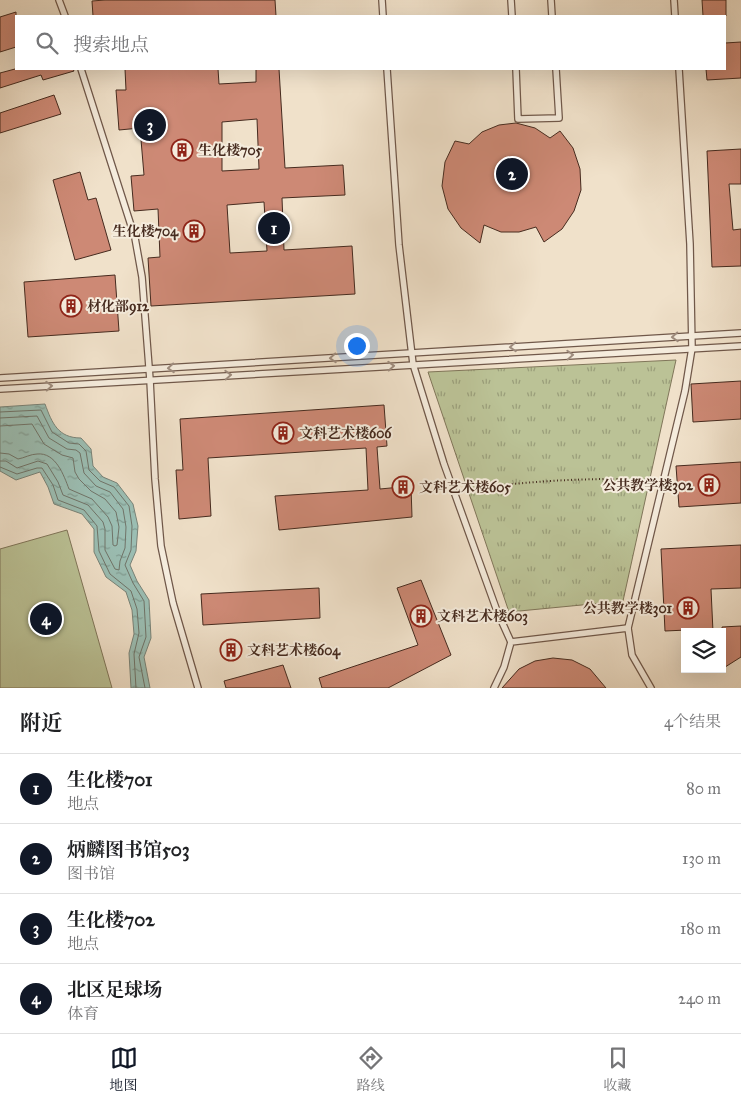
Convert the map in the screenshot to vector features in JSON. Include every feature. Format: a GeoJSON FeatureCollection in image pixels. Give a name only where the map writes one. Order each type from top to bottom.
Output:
{"type":"FeatureCollection","features":[{"type":"Feature","properties":{"kind":"lane"},"geometry":{"type":"LineString","coordinates":[[59,0],[65,15]]}},
{"type":"Feature","properties":{"kind":"lane"},"geometry":{"type":"LineString","coordinates":[[382,0],[383,15]]}},
{"type":"Feature","properties":{"kind":"lane"},"geometry":{"type":"LineString","coordinates":[[511,0],[512,15]]}},
{"type":"Feature","properties":{"kind":"lane"},"geometry":{"type":"LineString","coordinates":[[551,0],[552,15]]}},
{"type":"Feature","properties":{"kind":"lane"},"geometry":{"type":"LineString","coordinates":[[674,0],[675,15]]}},
{"type":"Feature","properties":{"kind":"lane"},"geometry":{"type":"LineString","coordinates":[[81,70],[135,238],[142,277],[161,546],[173,603],[198,688]]}},
{"type":"Feature","properties":{"kind":"lane"},"geometry":{"type":"LineString","coordinates":[[387,70],[399,245],[413,364],[453,491],[496,611],[511,642],[504,667],[494,688]]}},
{"type":"Feature","properties":{"kind":"lane"},"geometry":{"type":"LineString","coordinates":[[516,70],[518,119],[560,118],[556,70]]}},
{"type":"Feature","properties":{"kind":"lane"},"geometry":{"type":"LineString","coordinates":[[651,688],[632,655],[628,628],[685,391],[693,336],[690,244],[679,70]]}},
{"type":"Feature","properties":{"kind":"lane"},"geometry":{"type":"LineString","coordinates":[[0,378],[741,333]]}},
{"type":"Feature","properties":{"kind":"lane"},"geometry":{"type":"LineString","coordinates":[[0,389],[741,346]]}},
{"type":"Feature","properties":{"kind":"lane"},"geometry":{"type":"LineString","coordinates":[[511,642],[628,628]]}},
{"type":"Feature","properties":{"kind":"path"},"geometry":{"type":"LineString","coordinates":[[453,491],[500,484],[558,480],[620,478],[663,480]]}},
{"type":"Feature","properties":{"kind":"green space"},"geometry":{"type":"Polygon","coordinates":[[[676,360],[623,601],[509,612],[428,372],[676,360]]]}},
{"type":"Feature","properties":{"kind":"green space"},"geometry":{"type":"Polygon","coordinates":[[[67,530],[112,688],[0,688],[0,549],[67,530]]]}},
{"type":"Feature","properties":{"kind":"water"},"geometry":{"type":"Polygon","coordinates":[[[45,404],[57,428],[67,435],[81,438],[91,449],[93,466],[103,477],[117,483],[133,504],[138,526],[136,551],[130,565],[149,600],[151,638],[144,657],[150,688],[131,688],[129,653],[134,634],[132,610],[126,592],[106,577],[94,552],[94,529],[82,514],[54,504],[40,472],[16,480],[0,471],[0,407],[45,404]]]}},
{"type":"Feature","properties":{"kind":"building"},"geometry":{"type":"Polygon","coordinates":[[[275,0],[276,15],[93,15],[92,1],[275,0]]]}},
{"type":"Feature","properties":{"kind":"building"},"geometry":{"type":"Polygon","coordinates":[[[702,0],[726,0],[726,15],[703,15],[702,0]]]}},
{"type":"Feature","properties":{"kind":"building"},"geometry":{"type":"Polygon","coordinates":[[[16,12],[15,47],[0,52],[0,17],[16,12]]]}},
{"type":"Feature","properties":{"kind":"building"},"geometry":{"type":"Polygon","coordinates":[[[741,42],[741,78],[707,80],[706,70],[726,70],[726,43],[741,42]]]}},
{"type":"Feature","properties":{"kind":"building"},"geometry":{"type":"Polygon","coordinates":[[[15,69],[74,71],[43,80],[41,75],[0,88],[0,73],[15,69]]]}},
{"type":"Feature","properties":{"kind":"building"},"geometry":{"type":"Polygon","coordinates":[[[125,70],[218,70],[219,84],[256,82],[256,70],[279,70],[285,168],[343,165],[345,195],[282,198],[284,250],[352,246],[355,294],[151,306],[148,258],[160,257],[158,209],[134,211],[131,176],[144,175],[140,128],[119,130],[116,90],[126,90],[125,70]],[[257,119],[222,122],[222,171],[259,169],[257,119]],[[264,202],[227,205],[230,253],[267,251],[264,202]]]}},
{"type":"Feature","properties":{"kind":"building"},"geometry":{"type":"Polygon","coordinates":[[[54,95],[61,114],[0,133],[0,113],[54,95]]]}},
{"type":"Feature","properties":{"kind":"building"},"geometry":{"type":"Polygon","coordinates":[[[516,123],[535,128],[550,138],[560,131],[573,148],[580,169],[581,190],[574,211],[562,229],[544,242],[536,227],[519,232],[501,232],[484,225],[480,243],[461,228],[448,209],[442,186],[445,162],[455,141],[469,144],[482,132],[499,125],[516,123]]]}},
{"type":"Feature","properties":{"kind":"building"},"geometry":{"type":"Polygon","coordinates":[[[741,149],[741,184],[729,184],[733,230],[741,229],[741,266],[712,267],[707,151],[741,149]]]}},
{"type":"Feature","properties":{"kind":"building"},"geometry":{"type":"Polygon","coordinates":[[[80,172],[88,200],[96,198],[111,250],[75,260],[53,180],[80,172]]]}},
{"type":"Feature","properties":{"kind":"building","name":"材化部912"},"geometry":{"type":"Polygon","coordinates":[[[115,275],[119,331],[28,337],[24,282],[115,275]]]}},
{"type":"Feature","properties":{"kind":"building"},"geometry":{"type":"Polygon","coordinates":[[[741,381],[741,419],[693,422],[691,384],[741,381]]]}},
{"type":"Feature","properties":{"kind":"building"},"geometry":{"type":"Polygon","coordinates":[[[384,405],[387,446],[377,447],[380,489],[411,486],[412,517],[279,530],[275,496],[368,490],[366,448],[208,458],[211,516],[179,519],[176,470],[183,470],[180,419],[384,405]]]}},
{"type":"Feature","properties":{"kind":"building","name":"公共教学楼302"},"geometry":{"type":"Polygon","coordinates":[[[741,462],[741,503],[679,507],[676,466],[741,462]]]}},
{"type":"Feature","properties":{"kind":"building","name":"公共教学楼301"},"geometry":{"type":"Polygon","coordinates":[[[741,545],[741,588],[711,589],[713,628],[681,628],[681,630],[665,631],[661,549],[741,545]]]}},
{"type":"Feature","properties":{"kind":"building","name":"文科艺术楼603"},"geometry":{"type":"Polygon","coordinates":[[[421,580],[451,655],[388,688],[322,688],[319,678],[418,645],[397,588],[421,580]]]}},
{"type":"Feature","properties":{"kind":"building","name":"文科艺术楼604"},"geometry":{"type":"Polygon","coordinates":[[[319,588],[320,618],[203,625],[201,594],[319,588]]]}},
{"type":"Feature","properties":{"kind":"building"},"geometry":{"type":"Polygon","coordinates":[[[741,626],[741,657],[726,666],[726,628],[722,627],[741,626]]]}},
{"type":"Feature","properties":{"kind":"building"},"geometry":{"type":"Polygon","coordinates":[[[553,658],[572,660],[590,669],[606,688],[502,688],[519,669],[535,661],[553,658]]]}},
{"type":"Feature","properties":{"kind":"building"},"geometry":{"type":"Polygon","coordinates":[[[283,665],[291,688],[226,688],[224,681],[283,665]]]}},
{"type":"Feature","properties":{"kind":"place","name":"生化楼702"},"geometry":{"type":"Point","coordinates":[150,125]}},
{"type":"Feature","properties":{"kind":"place","name":"生化楼705"},"geometry":{"type":"Point","coordinates":[182,150]}},
{"type":"Feature","properties":{"kind":"place","name":"炳麟图书馆503"},"geometry":{"type":"Point","coordinates":[512,174]}},
{"type":"Feature","properties":{"kind":"place","name":"生化楼701"},"geometry":{"type":"Point","coordinates":[274,228]}},
{"type":"Feature","properties":{"kind":"place","name":"生化楼704"},"geometry":{"type":"Point","coordinates":[194,231]}},
{"type":"Feature","properties":{"kind":"place","name":"材化部912"},"geometry":{"type":"Point","coordinates":[71,306]}},
{"type":"Feature","properties":{"kind":"place","name":"文科艺术楼606"},"geometry":{"type":"Point","coordinates":[283,433]}},
{"type":"Feature","properties":{"kind":"place","name":"公共教学楼302"},"geometry":{"type":"Point","coordinates":[709,485]}},
{"type":"Feature","properties":{"kind":"place","name":"文科艺术楼605"},"geometry":{"type":"Point","coordinates":[403,487]}},
{"type":"Feature","properties":{"kind":"place","name":"公共教学楼301"},"geometry":{"type":"Point","coordinates":[688,608]}},
{"type":"Feature","properties":{"kind":"place","name":"文科艺术楼603"},"geometry":{"type":"Point","coordinates":[421,616]}},
{"type":"Feature","properties":{"kind":"place","name":"北区足球场"},"geometry":{"type":"Point","coordinates":[46,619]}},
{"type":"Feature","properties":{"kind":"place","name":"文科艺术楼604"},"geometry":{"type":"Point","coordinates":[231,650]}}]}
